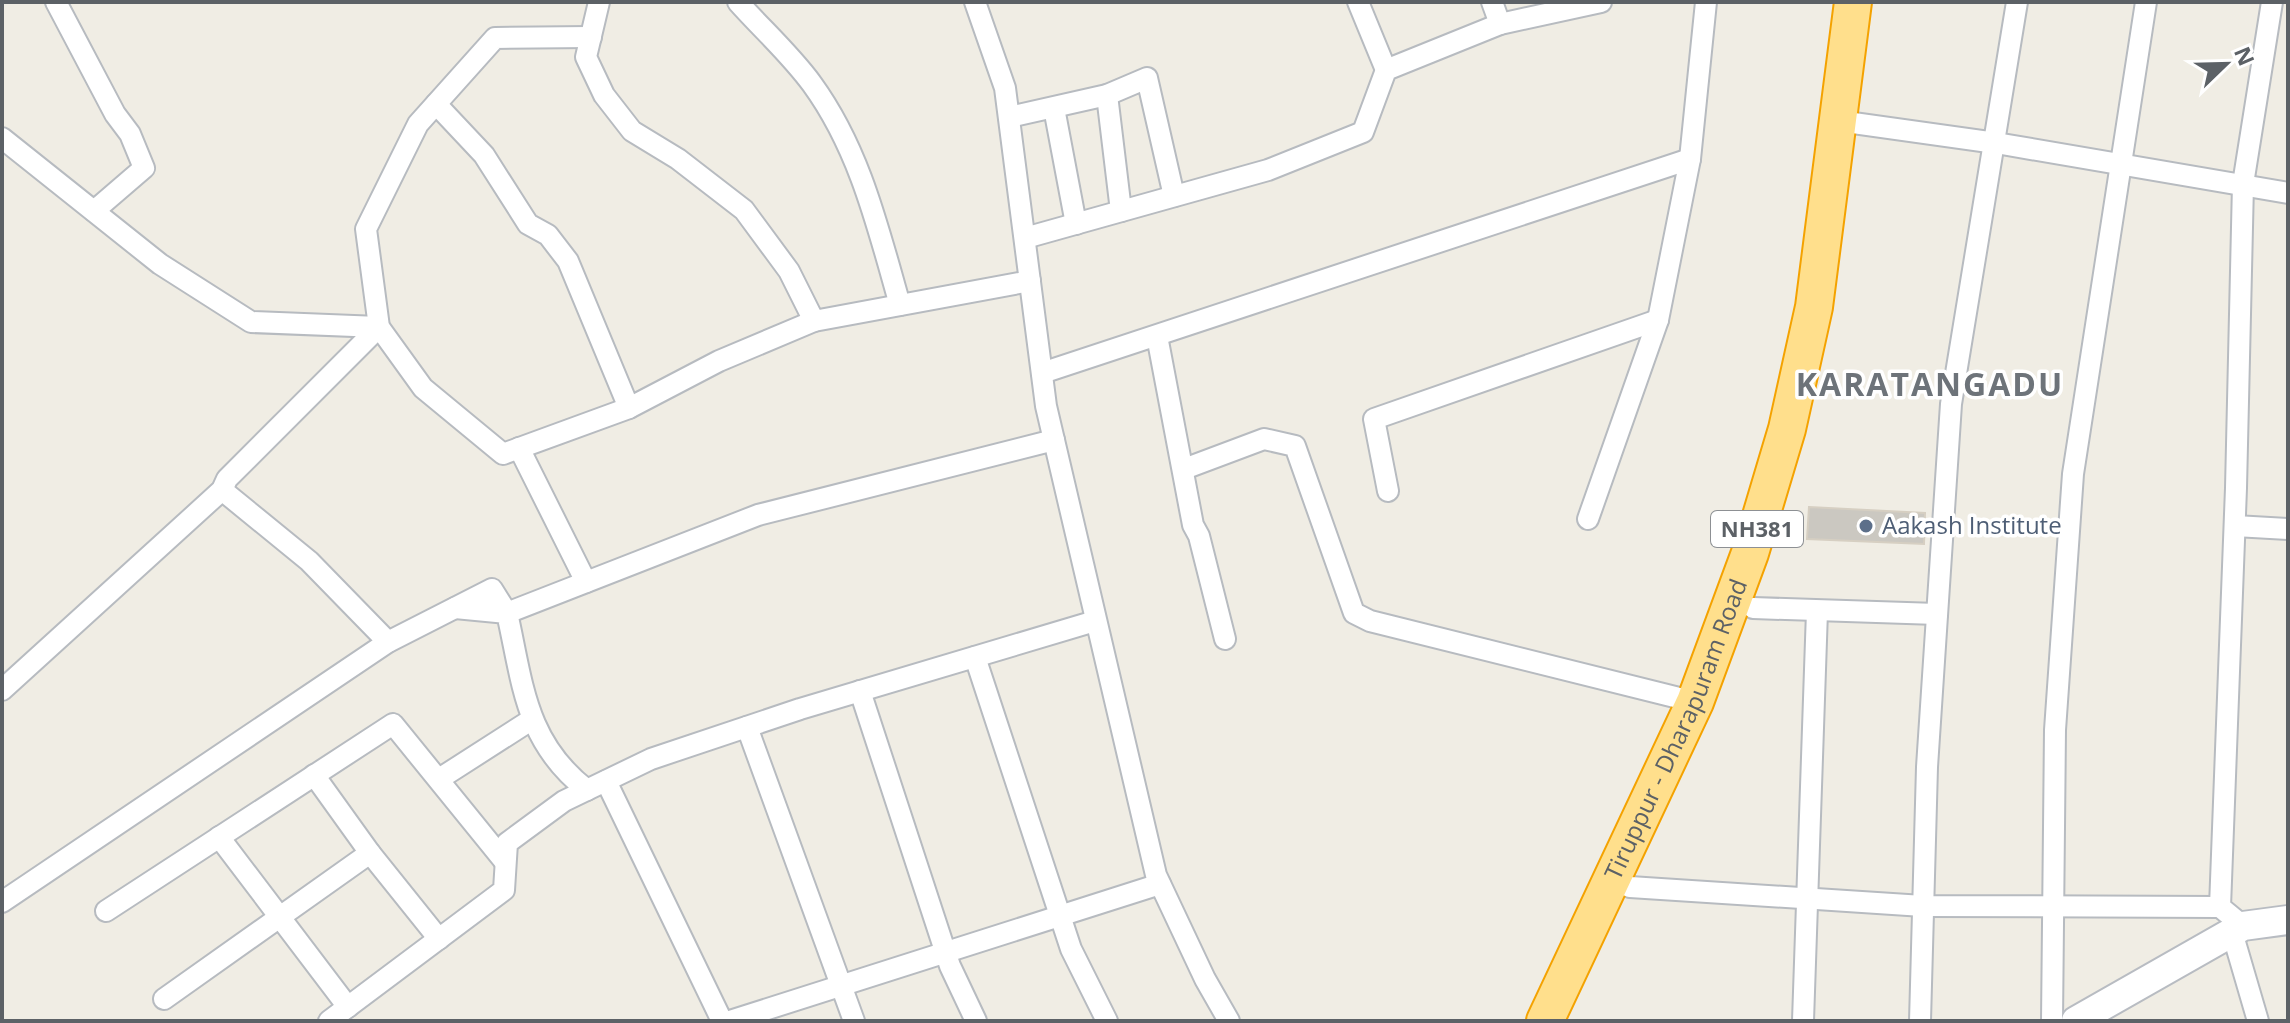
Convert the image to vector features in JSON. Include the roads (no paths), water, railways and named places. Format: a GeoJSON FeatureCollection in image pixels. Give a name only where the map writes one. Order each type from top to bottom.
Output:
{"type":"FeatureCollection","features":[{"type":"Feature","properties":{"kind":"highway","name":"Tiruppur - Dharapuram Road"},"geometry":{"type":"LineString","coordinates":[[1545,1021],[1622,883],[1695,702],[1750,553],[1787,429],[1814,307],[1848,122],[1853,2]]}},
{"type":"Feature","properties":{"kind":"highway","name":"NH381"},"geometry":{"type":"LineString","coordinates":[[1570,1021],[1622,883],[1726,676],[1783,522],[1812,419],[1838,272],[1848,122],[1872,2]]}},
{"type":"Feature","properties":{"kind":"street"},"geometry":{"type":"LineString","coordinates":[[56,2],[115,114],[130,134],[144,168],[94,211]]}},
{"type":"Feature","properties":{"kind":"street"},"geometry":{"type":"LineString","coordinates":[[599,2],[586,57],[604,95],[632,131],[678,159],[744,210],[789,271],[814,321]]}},
{"type":"Feature","properties":{"kind":"street"},"geometry":{"type":"LineString","coordinates":[[738,2],[812,83],[842,136],[864,179],[900,305]]}},
{"type":"Feature","properties":{"kind":"street"},"geometry":{"type":"LineString","coordinates":[[975,2],[1005,88],[1042,373],[1054,440],[1160,884],[1205,979],[1229,1021]]}},
{"type":"Feature","properties":{"kind":"street"},"geometry":{"type":"LineString","coordinates":[[1025,238],[1268,170],[1363,132],[1386,70],[1358,2]]}},
{"type":"Feature","properties":{"kind":"street"},"geometry":{"type":"LineString","coordinates":[[1492,2],[1500,24]]}},
{"type":"Feature","properties":{"kind":"street"},"geometry":{"type":"LineString","coordinates":[[1386,70],[1500,24],[1601,2]]}},
{"type":"Feature","properties":{"kind":"street"},"geometry":{"type":"LineString","coordinates":[[1588,519],[1658,320],[1690,159],[1706,2]]}},
{"type":"Feature","properties":{"kind":"street"},"geometry":{"type":"LineString","coordinates":[[1920,1021],[1937,614],[1951,404],[2017,2]]}},
{"type":"Feature","properties":{"kind":"street"},"geometry":{"type":"LineString","coordinates":[[2052,1021],[2055,730],[2073,474],[2146,2]]}},
{"type":"Feature","properties":{"kind":"street"},"geometry":{"type":"LineString","coordinates":[[2258,1021],[2232,922],[2235,526],[2243,184],[2272,2]]}},
{"type":"Feature","properties":{"kind":"street"},"geometry":{"type":"LineString","coordinates":[[591,37],[495,38],[418,124],[366,229],[379,327],[423,388],[503,454],[629,408],[719,361],[814,321],[1030,281]]}},
{"type":"Feature","properties":{"kind":"street"},"geometry":{"type":"LineString","coordinates":[[1009,117],[1107,95],[1147,78],[1174,196]]}},
{"type":"Feature","properties":{"kind":"street"},"geometry":{"type":"LineString","coordinates":[[1107,95],[1121,211]]}},
{"type":"Feature","properties":{"kind":"street"},"geometry":{"type":"LineString","coordinates":[[436,104],[484,155],[528,224],[548,235],[568,261],[629,408]]}},
{"type":"Feature","properties":{"kind":"street"},"geometry":{"type":"LineString","coordinates":[[1054,108],[1076,224]]}},
{"type":"Feature","properties":{"kind":"street"},"geometry":{"type":"LineString","coordinates":[[1848,122],[1996,143],[2288,193]]}},
{"type":"Feature","properties":{"kind":"street"},"geometry":{"type":"LineString","coordinates":[[3,137],[160,264],[251,322],[379,327]]}},
{"type":"Feature","properties":{"kind":"street"},"geometry":{"type":"LineString","coordinates":[[1042,373],[1690,159]]}},
{"type":"Feature","properties":{"kind":"street"},"geometry":{"type":"LineString","coordinates":[[1388,491],[1374,419],[1658,320]]}},
{"type":"Feature","properties":{"kind":"street"},"geometry":{"type":"LineString","coordinates":[[2,690],[222,490],[227,479],[379,327]]}},
{"type":"Feature","properties":{"kind":"street"},"geometry":{"type":"LineString","coordinates":[[1157,336],[1193,525],[1199,536],[1225,639]]}},
{"type":"Feature","properties":{"kind":"street"},"geometry":{"type":"LineString","coordinates":[[1184,469],[1264,439],[1295,446],[1354,613],[1370,621],[1695,702]]}},
{"type":"Feature","properties":{"kind":"street"},"geometry":{"type":"LineString","coordinates":[[507,613],[758,515],[1054,440]]}},
{"type":"Feature","properties":{"kind":"street"},"geometry":{"type":"LineString","coordinates":[[519,448],[586,582]]}},
{"type":"Feature","properties":{"kind":"street"},"geometry":{"type":"LineString","coordinates":[[222,490],[309,561],[388,642]]}},
{"type":"Feature","properties":{"kind":"street"},"geometry":{"type":"LineString","coordinates":[[2235,526],[2288,529]]}},
{"type":"Feature","properties":{"kind":"street"},"geometry":{"type":"LineString","coordinates":[[2,902],[388,642],[492,589],[507,613],[531,720],[560,769],[587,790]]}},
{"type":"Feature","properties":{"kind":"street"},"geometry":{"type":"LineString","coordinates":[[1753,608],[1937,614]]}},
{"type":"Feature","properties":{"kind":"street"},"geometry":{"type":"LineString","coordinates":[[1803,1021],[1817,611]]}},
{"type":"Feature","properties":{"kind":"street"},"geometry":{"type":"LineString","coordinates":[[329,1021],[504,890],[507,843],[564,801],[651,759],[860,691],[1095,621]]}},
{"type":"Feature","properties":{"kind":"street"},"geometry":{"type":"LineString","coordinates":[[975,657],[1071,949],[1107,1021]]}},
{"type":"Feature","properties":{"kind":"street"},"geometry":{"type":"LineString","coordinates":[[860,691],[945,952],[976,1021]]}},
{"type":"Feature","properties":{"kind":"street"},"geometry":{"type":"LineString","coordinates":[[439,779],[531,720]]}},
{"type":"Feature","properties":{"kind":"street"},"geometry":{"type":"LineString","coordinates":[[106,911],[393,724],[505,862]]}},
{"type":"Feature","properties":{"kind":"street"},"geometry":{"type":"LineString","coordinates":[[747,727],[854,1021]]}},
{"type":"Feature","properties":{"kind":"street"},"geometry":{"type":"LineString","coordinates":[[314,775],[370,853],[439,939]]}},
{"type":"Feature","properties":{"kind":"street"},"geometry":{"type":"LineString","coordinates":[[606,781],[722,1021]]}},
{"type":"Feature","properties":{"kind":"street"},"geometry":{"type":"LineString","coordinates":[[219,837],[348,1007]]}},
{"type":"Feature","properties":{"kind":"street"},"geometry":{"type":"LineString","coordinates":[[164,999],[370,853]]}},
{"type":"Feature","properties":{"kind":"street"},"geometry":{"type":"LineString","coordinates":[[1622,883],[1923,906],[2053,906],[2232,922],[2288,920]]}},
{"type":"Feature","properties":{"kind":"street"},"geometry":{"type":"LineString","coordinates":[[730,1021],[1160,884]]}},
{"type":"Feature","properties":{"kind":"street"},"geometry":{"type":"LineString","coordinates":[[2076,1021],[2232,922]]}},
{"type":"Feature","properties":{"kind":"place","name":"Aakash Institute"},"geometry":{"type":"Point","coordinates":[1866,526]}},
{"type":"Feature","properties":{"kind":"district","name":"KARATANGADU"},"geometry":{"type":"Point","coordinates":[1930,385]}}]}
